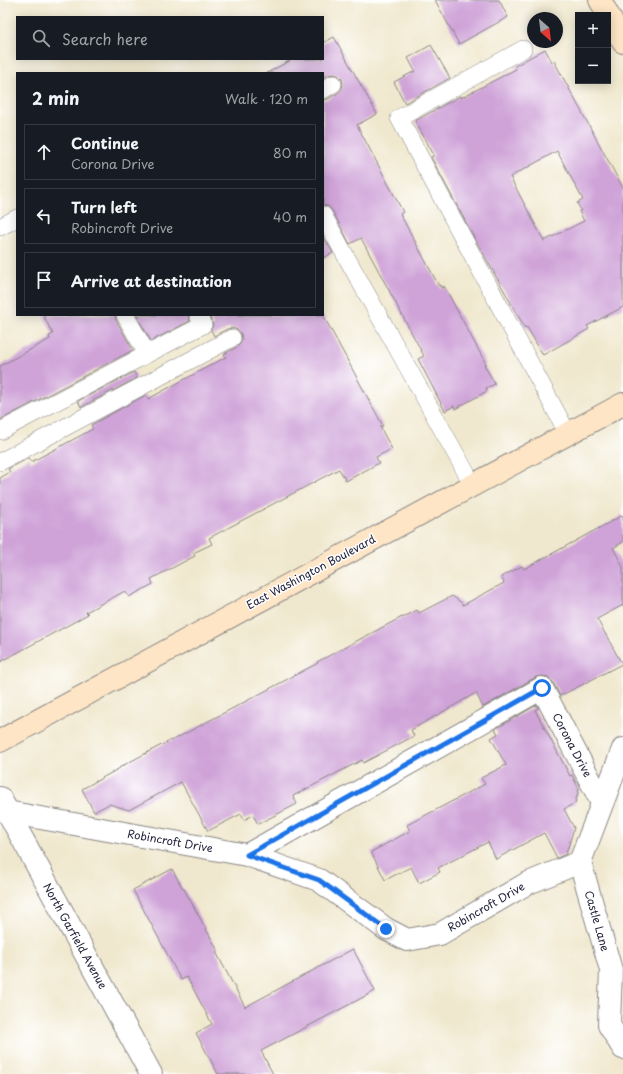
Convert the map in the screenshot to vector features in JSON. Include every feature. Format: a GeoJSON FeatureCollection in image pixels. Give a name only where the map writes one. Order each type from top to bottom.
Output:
{"type":"FeatureCollection","features":[{"type":"Feature","properties":{"kind":"main road"},"geometry":{"type":"LineString","coordinates":[[600,0],[623,42]]}},
{"type":"Feature","properties":{"kind":"main road","name":"East Washington Boulevard"},"geometry":{"type":"LineString","coordinates":[[0,741],[623,404]]}},
{"type":"Feature","properties":{"kind":"street","name":"Corona Drive"},"geometry":{"type":"LineString","coordinates":[[247,855],[542,688],[602,803]]}},
{"type":"Feature","properties":{"kind":"street"},"geometry":{"type":"LineString","coordinates":[[580,862],[623,749]]}},
{"type":"Feature","properties":{"kind":"street","name":"Robincroft Drive"},"geometry":{"type":"LineString","coordinates":[[4,805],[247,855],[319,880],[386,929],[407,940],[440,934],[526,884],[580,862]]}},
{"type":"Feature","properties":{"kind":"street","name":"North Garfield Avenue"},"geometry":{"type":"LineString","coordinates":[[4,805],[151,1074]]}},
{"type":"Feature","properties":{"kind":"street","name":"Castle Lane"},"geometry":{"type":"LineString","coordinates":[[580,862],[617,967],[609,1025],[623,1048]]}},
{"type":"Feature","properties":{"kind":"lane"},"geometry":{"type":"LineString","coordinates":[[523,49],[399,118],[568,434]]}},
{"type":"Feature","properties":{"kind":"lane"},"geometry":{"type":"LineString","coordinates":[[324,217],[473,484]]}},
{"type":"Feature","properties":{"kind":"lane"},"geometry":{"type":"LineString","coordinates":[[0,227],[16,219]]}},
{"type":"Feature","properties":{"kind":"lane"},"geometry":{"type":"LineString","coordinates":[[126,316],[148,354]]}},
{"type":"Feature","properties":{"kind":"lane"},"geometry":{"type":"LineString","coordinates":[[0,431],[203,325],[198,316]]}},
{"type":"Feature","properties":{"kind":"lane"},"geometry":{"type":"LineString","coordinates":[[0,462],[232,338]]}},
{"type":"Feature","properties":{"kind":"building"},"geometry":{"type":"Polygon","coordinates":[[[435,0],[499,0],[508,17],[459,44],[435,0]]]}},
{"type":"Feature","properties":{"kind":"building"},"geometry":{"type":"Polygon","coordinates":[[[334,37],[377,114],[357,125],[403,212],[400,214],[439,286],[440,285],[441,288],[444,286],[486,364],[484,365],[495,384],[486,388],[487,391],[455,409],[454,406],[445,411],[418,359],[424,356],[361,238],[350,244],[332,210],[328,206],[324,205],[324,100],[328,99],[342,89],[342,79],[338,75],[333,74],[324,77],[324,72],[269,72],[291,60],[324,60],[324,42],[334,37]]]}},
{"type":"Feature","properties":{"kind":"building"},"geometry":{"type":"Polygon","coordinates":[[[431,45],[450,78],[405,103],[394,82],[415,71],[408,58],[431,45]]]}},
{"type":"Feature","properties":{"kind":"building"},"geometry":{"type":"Polygon","coordinates":[[[545,49],[552,62],[554,61],[623,188],[623,307],[587,326],[589,329],[543,355],[527,327],[525,328],[470,230],[431,157],[434,155],[415,121],[460,96],[461,98],[516,69],[515,66],[545,49]],[[557,151],[510,177],[544,241],[584,221],[577,203],[583,200],[557,151]]]}},
{"type":"Feature","properties":{"kind":"building"},"geometry":{"type":"Polygon","coordinates":[[[324,238],[333,253],[324,258],[324,238]]]}},
{"type":"Feature","properties":{"kind":"building"},"geometry":{"type":"Polygon","coordinates":[[[44,316],[115,316],[133,350],[0,420],[0,366],[50,339],[49,336],[53,334],[44,316]]]}},
{"type":"Feature","properties":{"kind":"building"},"geometry":{"type":"Polygon","coordinates":[[[137,316],[188,316],[190,321],[151,341],[137,316]]]}},
{"type":"Feature","properties":{"kind":"building"},"geometry":{"type":"Polygon","coordinates":[[[209,316],[324,316],[383,426],[380,427],[392,449],[376,457],[379,463],[346,481],[339,469],[209,538],[212,544],[193,553],[195,556],[151,579],[153,584],[129,597],[125,591],[86,612],[88,614],[74,622],[0,662],[0,478],[10,472],[8,469],[29,458],[31,462],[93,429],[91,425],[146,395],[148,399],[226,357],[224,354],[240,344],[242,339],[241,334],[238,330],[232,328],[214,336],[211,330],[213,325],[209,316]]]}},
{"type":"Feature","properties":{"kind":"building"},"geometry":{"type":"Polygon","coordinates":[[[134,372],[137,378],[81,407],[78,401],[134,372]]]}},
{"type":"Feature","properties":{"kind":"building"},"geometry":{"type":"Polygon","coordinates":[[[623,515],[623,542],[613,548],[623,567],[623,605],[597,619],[622,664],[560,696],[553,682],[548,677],[543,676],[536,677],[483,707],[476,693],[411,730],[414,736],[363,763],[362,760],[293,796],[297,804],[258,824],[253,815],[244,820],[241,814],[208,831],[181,782],[129,810],[109,804],[94,812],[82,789],[120,767],[402,617],[417,610],[419,613],[452,596],[463,605],[504,583],[501,577],[522,566],[524,569],[623,515]]]}},
{"type":"Feature","properties":{"kind":"building"},"geometry":{"type":"Polygon","coordinates":[[[537,705],[538,708],[535,710],[570,776],[572,775],[579,789],[575,803],[564,809],[574,828],[566,854],[557,858],[544,833],[496,859],[488,842],[438,868],[440,872],[419,883],[411,867],[385,880],[371,852],[410,831],[407,825],[485,784],[481,778],[506,765],[491,738],[498,734],[495,729],[537,705]]]}},
{"type":"Feature","properties":{"kind":"building"},"geometry":{"type":"Polygon","coordinates":[[[172,869],[218,951],[216,952],[245,1007],[353,949],[375,991],[261,1051],[273,1074],[218,1074],[196,1033],[212,1024],[187,977],[181,980],[133,890],[172,869]]]}},
{"type":"Feature","properties":{"kind":"route"},"geometry":{"type":"LineString","coordinates":[[386,929],[319,880],[247,855],[542,688]]}}]}
